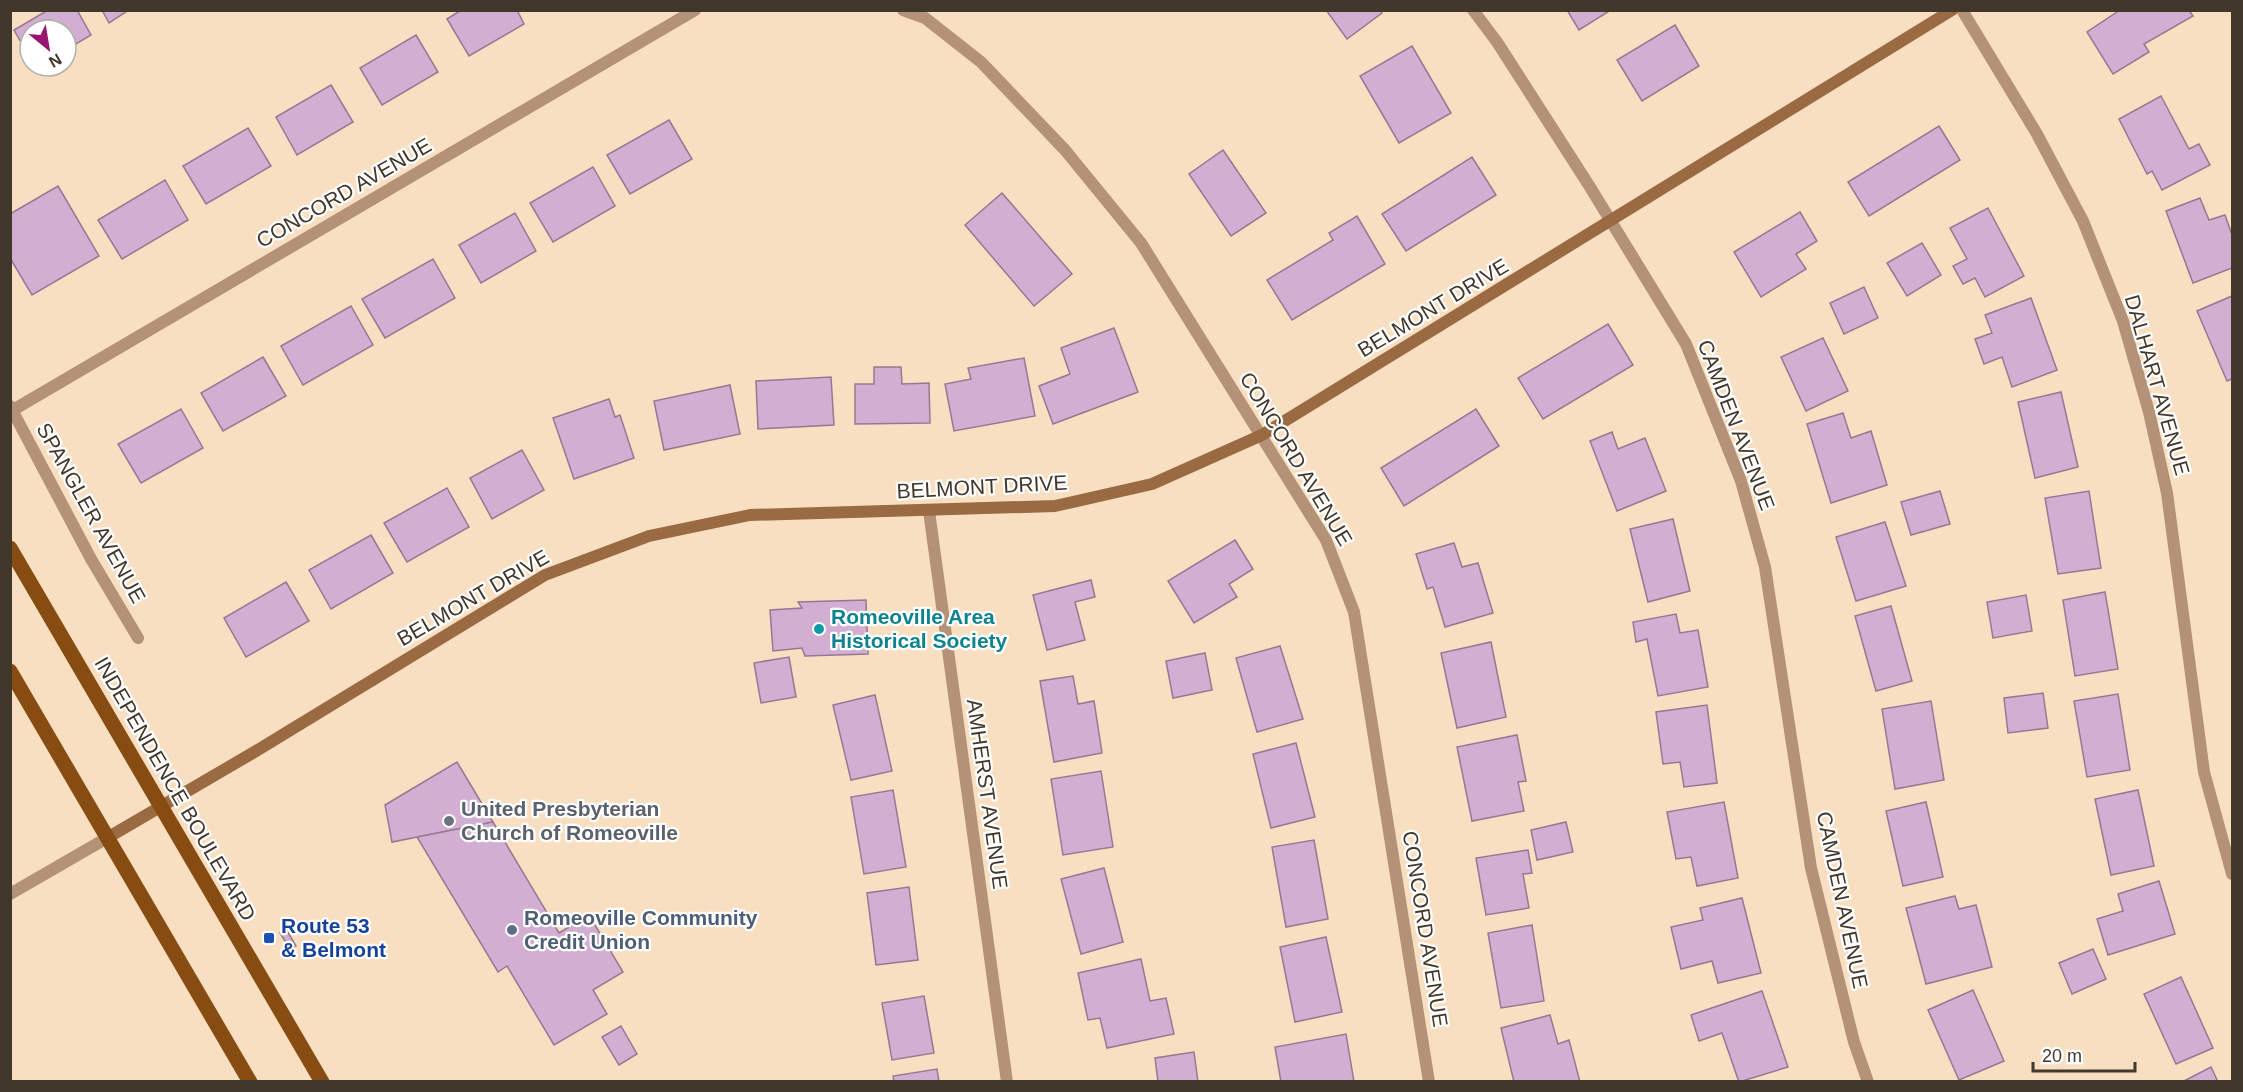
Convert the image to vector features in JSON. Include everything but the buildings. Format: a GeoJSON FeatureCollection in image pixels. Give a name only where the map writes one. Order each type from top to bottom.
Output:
{"type":"FeatureCollection","features":[{"type":"Feature","properties":{"kind":"main road","name":"INDEPENDENCE BOULEVARD"},"geometry":{"type":"LineString","coordinates":[[10,548],[322,1082]]}},
{"type":"Feature","properties":{"kind":"main road"},"geometry":{"type":"LineString","coordinates":[[10,671],[250,1082]]}},
{"type":"Feature","properties":{"kind":"street","name":"CONCORD AVENUE"},"geometry":{"type":"LineString","coordinates":[[12,408],[695,10]]}},
{"type":"Feature","properties":{"kind":"street","name":"CONCORD AVENUE"},"geometry":{"type":"LineString","coordinates":[[903,10],[925,18],[981,62],[1065,150],[1141,243],[1326,540],[1354,612],[1429,1082]]}},
{"type":"Feature","properties":{"kind":"street","name":"CAMDEN AVENUE"},"geometry":{"type":"LineString","coordinates":[[1473,10],[1497,42],[1612,222],[1686,344],[1741,481],[1765,567],[1811,868],[1854,1042],[1868,1082]]}},
{"type":"Feature","properties":{"kind":"street","name":"BELMONT DRIVE"},"geometry":{"type":"LineString","coordinates":[[107,838],[545,575],[649,536],[750,515],[1056,506],[1152,484],[1262,435],[1612,222],[1952,10]]}},
{"type":"Feature","properties":{"kind":"street","name":"DALHART AVENUE"},"geometry":{"type":"LineString","coordinates":[[1962,10],[2037,134],[2083,221],[2122,321],[2149,412],[2167,493],[2204,772],[2232,874]]}},
{"type":"Feature","properties":{"kind":"street","name":"SPANGLER AVENUE"},"geometry":{"type":"LineString","coordinates":[[12,408],[91,559],[138,638]]}},
{"type":"Feature","properties":{"kind":"street","name":"AMHERST AVENUE"},"geometry":{"type":"LineString","coordinates":[[929,511],[1007,1082]]}},
{"type":"Feature","properties":{"kind":"street"},"geometry":{"type":"LineString","coordinates":[[10,894],[107,838]]}},
{"type":"Feature","properties":{"kind":"place","name":"Romeoville Area Historical Society"},"geometry":{"type":"Point","coordinates":[819,629]}},
{"type":"Feature","properties":{"kind":"place","name":"United Presbyterian Church of Romeoville"},"geometry":{"type":"Point","coordinates":[449,821]}},
{"type":"Feature","properties":{"kind":"place","name":"Romeoville Community Credit Union"},"geometry":{"type":"Point","coordinates":[512,930]}},
{"type":"Feature","properties":{"kind":"place","name":"Route 53 & Belmont"},"geometry":{"type":"Point","coordinates":[269,938]}}]}
